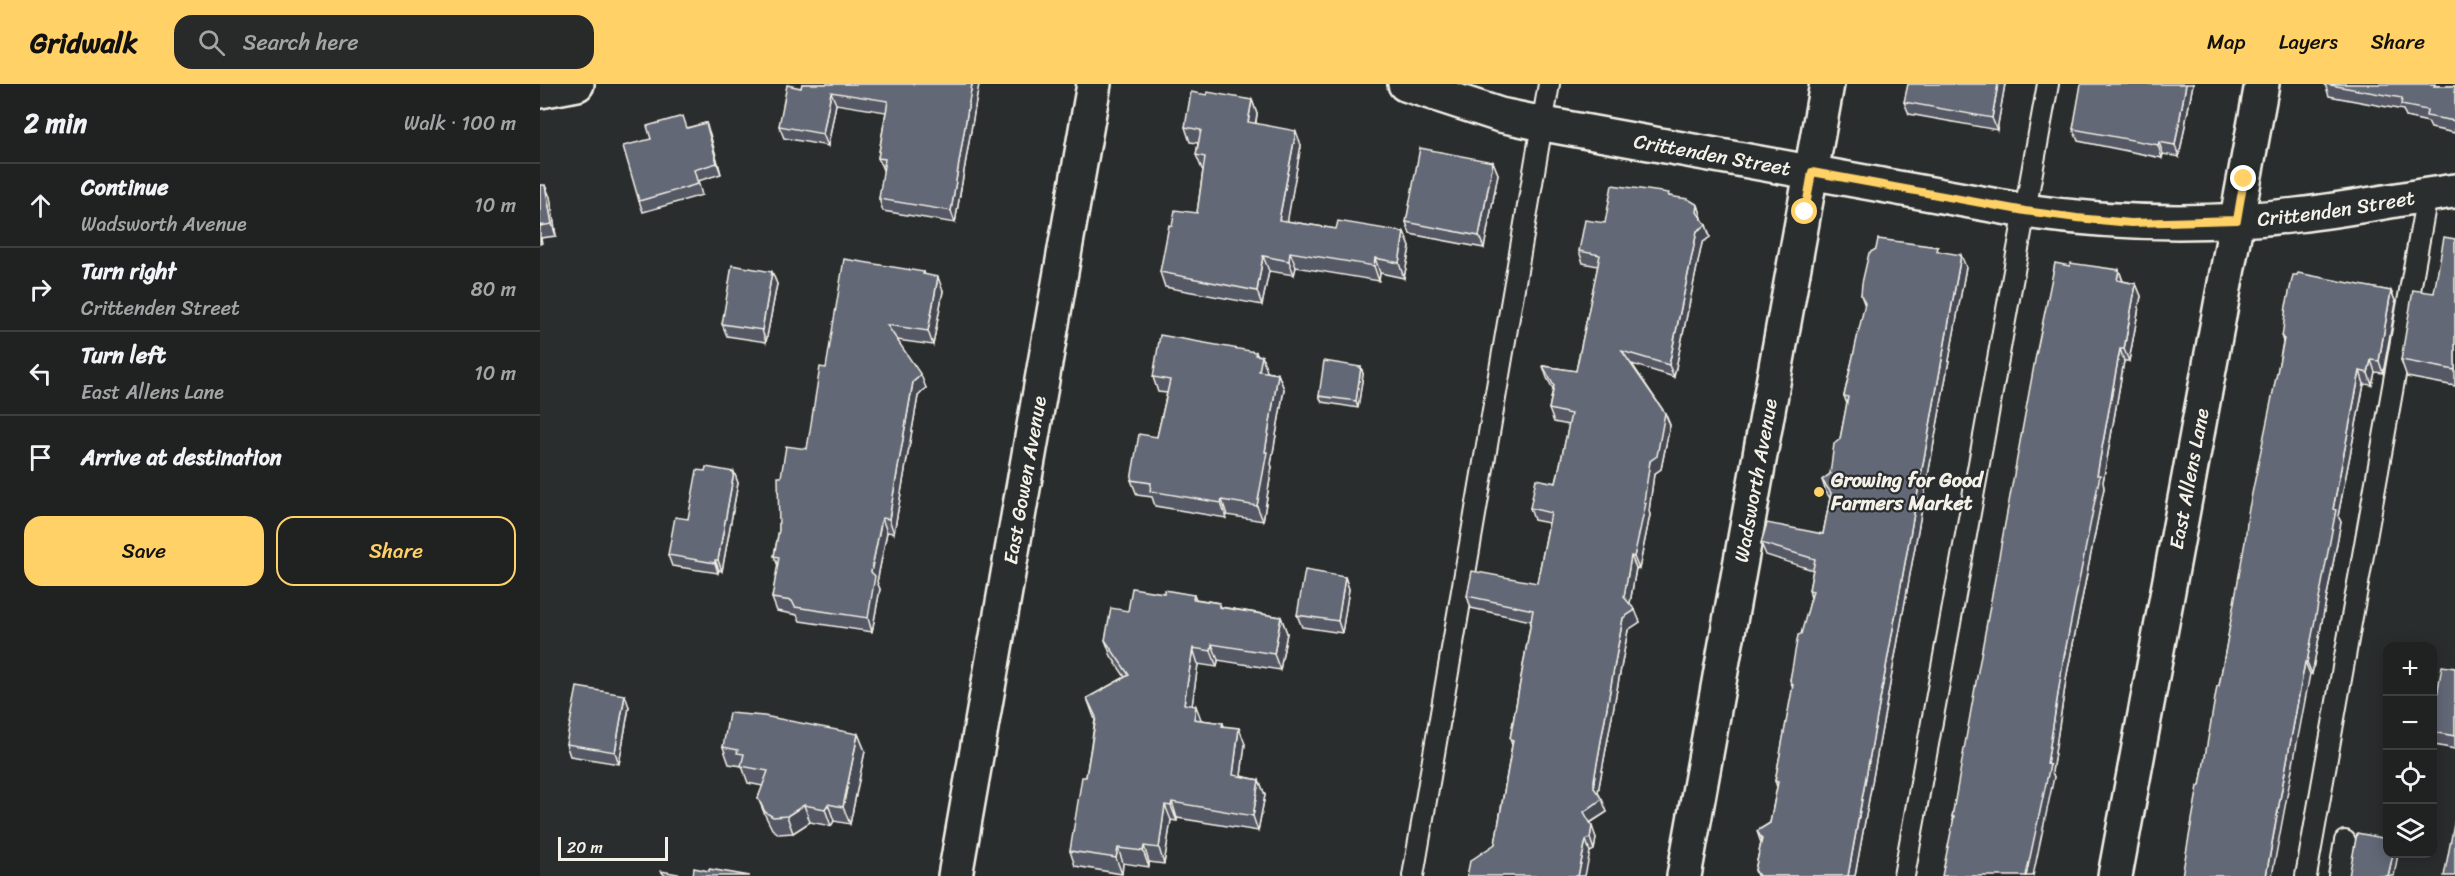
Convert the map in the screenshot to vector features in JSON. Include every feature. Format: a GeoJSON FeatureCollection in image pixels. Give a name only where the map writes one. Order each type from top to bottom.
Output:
{"type":"FeatureCollection","features":[{"type":"Feature","properties":{"kind":"street"},"geometry":{"type":"LineString","coordinates":[[540,91],[577,84]]}},
{"type":"Feature","properties":{"kind":"street","name":"East Gowen Avenue"},"geometry":{"type":"LineString","coordinates":[[955,876],[1094,84]]}},
{"type":"Feature","properties":{"kind":"street","name":"Crittenden Street"},"geometry":{"type":"LineString","coordinates":[[1405,84],[1500,115],[1544,124],[2025,211],[2131,223],[2237,220],[2297,215],[2441,193]]}},
{"type":"Feature","properties":{"kind":"street","name":"Wadsworth Avenue"},"geometry":{"type":"LineString","coordinates":[[1684,876],[1827,84]]}},
{"type":"Feature","properties":{"kind":"street","name":"East Allens Lane"},"geometry":{"type":"LineString","coordinates":[[2115,876],[2262,84]]}},
{"type":"Feature","properties":{"kind":"lane"},"geometry":{"type":"LineString","coordinates":[[1413,876],[1544,124],[1549,84]]}},
{"type":"Feature","properties":{"kind":"lane"},"geometry":{"type":"LineString","coordinates":[[1904,876],[2048,84]]}},
{"type":"Feature","properties":{"kind":"lane"},"geometry":{"type":"LineString","coordinates":[[2306,876],[2441,193]]}},
{"type":"Feature","properties":{"kind":"lane"},"geometry":{"type":"LineString","coordinates":[[2339,876],[2345,841]]}},
{"type":"Feature","properties":{"kind":"building"},"geometry":{"type":"Polygon","coordinates":[[[802,84],[972,84],[951,211],[879,199],[885,159],[878,158],[888,101],[831,92],[823,134],[779,126],[787,85],[801,88],[802,84]]]}},
{"type":"Feature","properties":{"kind":"building"},"geometry":{"type":"Polygon","coordinates":[[[1908,84],[1998,84],[1992,118],[1904,102],[1908,84]]]}},
{"type":"Feature","properties":{"kind":"building"},"geometry":{"type":"Polygon","coordinates":[[[2081,84],[2186,84],[2175,145],[2159,142],[2158,145],[2073,129],[2081,84]]]}},
{"type":"Feature","properties":{"kind":"building"},"geometry":{"type":"Polygon","coordinates":[[[2325,84],[2455,86],[2455,121],[2426,116],[2427,110],[2401,105],[2402,98],[2325,84]]]}},
{"type":"Feature","properties":{"kind":"building"},"geometry":{"type":"Polygon","coordinates":[[[1191,92],[1207,95],[1208,92],[1252,100],[1248,122],[1296,131],[1279,220],[1336,229],[1338,221],[1404,232],[1399,263],[1375,258],[1374,266],[1290,252],[1289,261],[1263,256],[1257,291],[1160,272],[1169,225],[1172,226],[1175,210],[1197,213],[1205,157],[1196,155],[1201,130],[1185,127],[1191,92]]]}},
{"type":"Feature","properties":{"kind":"building"},"geometry":{"type":"Polygon","coordinates":[[[683,116],[687,128],[706,123],[717,163],[694,170],[698,184],[639,201],[623,146],[651,139],[647,126],[683,116]]]}},
{"type":"Feature","properties":{"kind":"building"},"geometry":{"type":"Polygon","coordinates":[[[1420,148],[1493,162],[1479,236],[1406,222],[1420,148]]]}},
{"type":"Feature","properties":{"kind":"building"},"geometry":{"type":"Polygon","coordinates":[[[540,185],[545,185],[552,224],[540,226],[540,185]]]}},
{"type":"Feature","properties":{"kind":"building"},"geometry":{"type":"Polygon","coordinates":[[[1612,185],[1669,193],[1668,196],[1688,199],[1698,205],[1697,212],[1706,225],[1697,231],[1669,365],[1622,351],[1665,413],[1657,456],[1650,461],[1644,502],[1646,503],[1634,557],[1631,556],[1624,597],[1635,610],[1623,618],[1594,780],[1594,788],[1602,799],[1584,812],[1592,826],[1590,838],[1586,840],[1578,876],[1467,876],[1470,861],[1495,844],[1513,740],[1510,739],[1533,610],[1467,596],[1472,571],[1537,583],[1551,513],[1530,508],[1536,479],[1556,483],[1571,414],[1549,409],[1554,386],[1543,366],[1576,371],[1600,255],[1579,251],[1585,220],[1605,223],[1612,185]]]}},
{"type":"Feature","properties":{"kind":"building"},"geometry":{"type":"Polygon","coordinates":[[[2444,237],[2455,239],[2455,370],[2401,360],[2413,290],[2434,293],[2444,237]]]}},
{"type":"Feature","properties":{"kind":"building"},"geometry":{"type":"Polygon","coordinates":[[[1878,239],[1938,247],[1937,251],[1961,255],[1848,876],[1759,876],[1755,870],[1762,839],[1757,831],[1770,823],[1778,782],[1775,781],[1793,685],[1790,680],[1798,635],[1801,634],[1813,591],[1809,590],[1815,559],[1761,543],[1767,523],[1823,534],[1831,493],[1822,480],[1830,474],[1834,444],[1840,439],[1848,397],[1844,396],[1865,303],[1861,295],[1862,283],[1869,253],[1876,249],[1878,239]]]}},
{"type":"Feature","properties":{"kind":"building"},"geometry":{"type":"Polygon","coordinates":[[[844,259],[924,272],[923,274],[938,277],[928,331],[887,325],[921,375],[913,382],[889,519],[882,518],[871,572],[875,576],[868,618],[795,607],[792,601],[772,598],[779,557],[774,556],[779,530],[778,477],[781,477],[786,446],[807,449],[820,367],[826,368],[844,259]]]}},
{"type":"Feature","properties":{"kind":"building"},"geometry":{"type":"Polygon","coordinates":[[[2055,263],[2119,270],[2117,280],[2136,284],[2124,349],[2120,349],[2097,475],[2100,475],[2063,662],[2047,764],[2050,765],[2026,876],[1942,876],[2035,360],[2055,263]]]}},
{"type":"Feature","properties":{"kind":"building"},"geometry":{"type":"Polygon","coordinates":[[[732,265],[772,272],[762,330],[722,324],[732,265]]]}},
{"type":"Feature","properties":{"kind":"building"},"geometry":{"type":"Polygon","coordinates":[[[2298,273],[2391,291],[2379,361],[2371,360],[2368,373],[2360,371],[2333,509],[2336,510],[2307,662],[2305,662],[2266,876],[2182,876],[2217,686],[2219,686],[2245,542],[2248,513],[2284,339],[2282,338],[2286,306],[2293,275],[2298,273]]]}},
{"type":"Feature","properties":{"kind":"building"},"geometry":{"type":"Polygon","coordinates":[[[1160,335],[1256,352],[1255,355],[1262,356],[1259,371],[1278,374],[1257,506],[1222,500],[1221,503],[1150,491],[1151,483],[1131,480],[1139,434],[1157,437],[1170,380],[1153,377],[1160,335]]]}},
{"type":"Feature","properties":{"kind":"building"},"geometry":{"type":"Polygon","coordinates":[[[1324,361],[1361,367],[1356,401],[1319,396],[1324,361]]]}},
{"type":"Feature","properties":{"kind":"building"},"geometry":{"type":"Polygon","coordinates":[[[706,467],[734,472],[718,560],[715,560],[715,563],[668,555],[675,517],[688,519],[697,470],[705,471],[706,467]]]}},
{"type":"Feature","properties":{"kind":"building"},"geometry":{"type":"Polygon","coordinates":[[[1305,570],[1345,577],[1338,621],[1297,615],[1305,570]]]}},
{"type":"Feature","properties":{"kind":"building"},"geometry":{"type":"Polygon","coordinates":[[[1132,588],[1194,595],[1193,599],[1219,603],[1219,607],[1281,617],[1274,654],[1212,644],[1211,651],[1193,648],[1184,704],[1196,706],[1194,719],[1239,728],[1233,775],[1259,780],[1253,816],[1172,802],[1171,806],[1165,805],[1159,848],[1144,846],[1143,851],[1118,848],[1116,858],[1070,851],[1082,777],[1086,777],[1096,717],[1087,698],[1129,675],[1105,640],[1111,608],[1128,611],[1132,588]]]}},
{"type":"Feature","properties":{"kind":"building"},"geometry":{"type":"Polygon","coordinates":[[[2442,666],[2455,668],[2455,736],[2437,733],[2437,695],[2442,666]]]}},
{"type":"Feature","properties":{"kind":"building"},"geometry":{"type":"Polygon","coordinates":[[[577,687],[625,695],[615,752],[566,744],[577,687]]]}},
{"type":"Feature","properties":{"kind":"building"},"geometry":{"type":"Polygon","coordinates":[[[729,713],[764,716],[858,734],[843,807],[828,804],[825,809],[804,805],[787,816],[773,817],[765,812],[758,798],[768,771],[741,766],[744,754],[737,753],[738,750],[723,747],[729,713]]]}},
{"type":"Feature","properties":{"kind":"building"},"geometry":{"type":"Polygon","coordinates":[[[2455,819],[2455,876],[2444,876],[2455,819]]]}},
{"type":"Feature","properties":{"kind":"building"},"geometry":{"type":"Polygon","coordinates":[[[2357,833],[2383,838],[2383,858],[2392,858],[2388,876],[2349,876],[2357,833]]]}},
{"type":"Feature","properties":{"kind":"building"},"geometry":{"type":"Polygon","coordinates":[[[694,868],[709,871],[709,869],[750,876],[693,876],[694,868]]]}},
{"type":"Feature","properties":{"kind":"building"},"geometry":{"type":"Polygon","coordinates":[[[661,871],[689,876],[665,876],[661,871]]]}},
{"type":"Feature","properties":{"kind":"place","name":"Growing for Good Farmers Market"},"geometry":{"type":"Point","coordinates":[1819,492]}},
{"type":"Feature","properties":{"kind":"route"},"geometry":{"type":"LineString","coordinates":[[1805,212],[1812,172],[2025,211],[2077,218],[2131,223],[2197,223],[2237,220],[2244,179]]}}]}
